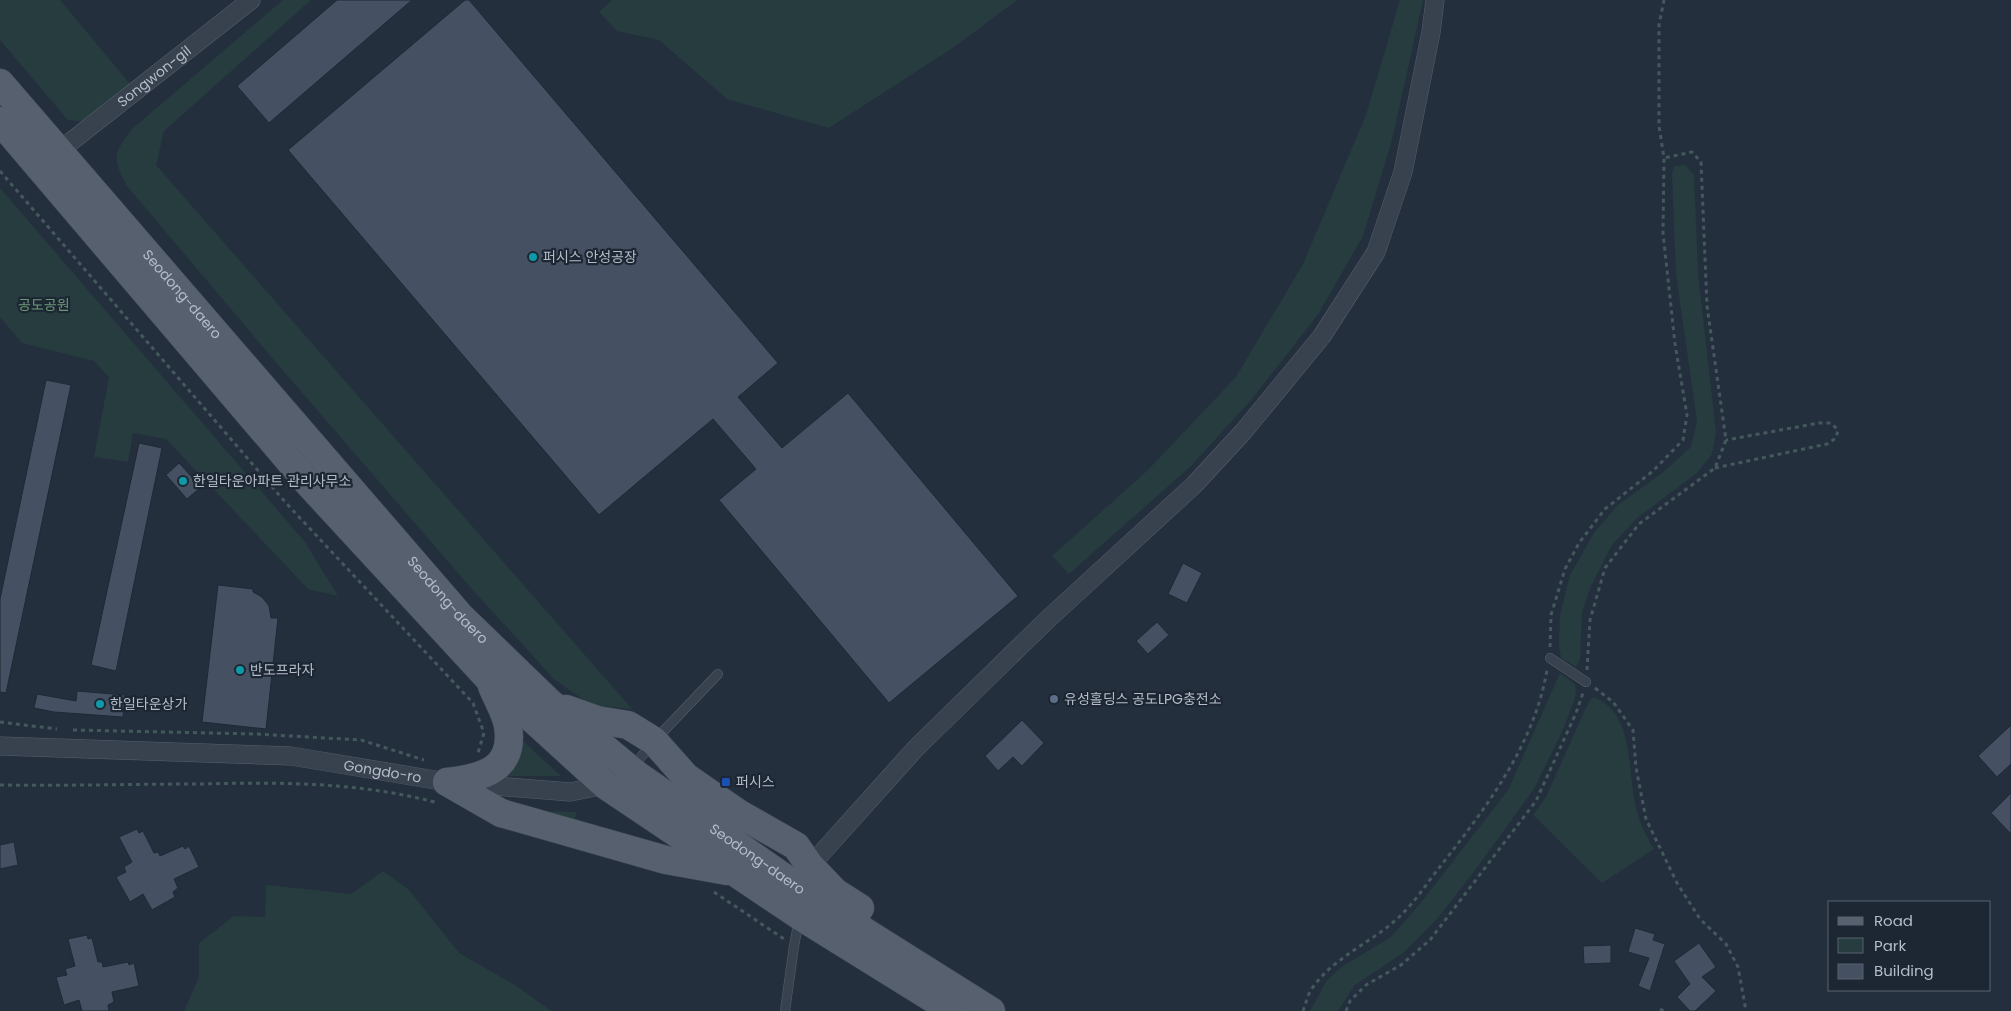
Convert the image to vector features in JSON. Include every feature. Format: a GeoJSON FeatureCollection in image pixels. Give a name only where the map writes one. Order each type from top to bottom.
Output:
{"type":"FeatureCollection","features":[{"type":"Feature","properties":{"kind":"main road","name":"Seodong-daero"},"geometry":{"type":"LineString","coordinates":[[0,83],[460,616],[550,703],[630,769],[971,1006]]}},
{"type":"Feature","properties":{"kind":"main road","name":"Seodong-daero"},"geometry":{"type":"LineString","coordinates":[[0,121],[310,485],[490,680],[605,785],[800,916],[971,1006]]}},
{"type":"Feature","properties":{"kind":"main road"},"geometry":{"type":"LineString","coordinates":[[444,793],[498,768],[509,747],[508,725],[490,680]]}},
{"type":"Feature","properties":{"kind":"main road"},"geometry":{"type":"LineString","coordinates":[[550,703],[597,720],[628,726],[654,741],[686,777],[738,813],[796,846],[810,866],[835,892],[916,945],[971,1006]]}},
{"type":"Feature","properties":{"kind":"main road"},"geometry":{"type":"LineString","coordinates":[[444,793],[501,813],[666,860],[736,872]]}},
{"type":"Feature","properties":{"kind":"street","name":"Songwon-gil"},"geometry":{"type":"LineString","coordinates":[[59,152],[251,0]]}},
{"type":"Feature","properties":{"kind":"street"},"geometry":{"type":"LineString","coordinates":[[810,866],[916,748],[1047,620],[1194,485],[1244,432],[1322,336],[1376,252],[1402,172],[1436,0]]}},
{"type":"Feature","properties":{"kind":"street","name":"Gongdo-ro"},"geometry":{"type":"LineString","coordinates":[[0,746],[291,756],[444,793],[570,792],[605,785],[630,769]]}},
{"type":"Feature","properties":{"kind":"lane"},"geometry":{"type":"LineString","coordinates":[[1550,658],[1586,682]]}},
{"type":"Feature","properties":{"kind":"lane","name":"Gongdo-ro"},"geometry":{"type":"LineString","coordinates":[[630,769],[718,674]]}},
{"type":"Feature","properties":{"kind":"lane"},"geometry":{"type":"LineString","coordinates":[[785,1011],[800,916]]}},
{"type":"Feature","properties":{"kind":"path"},"geometry":{"type":"LineString","coordinates":[[1303,1011],[1313,987],[1340,958],[1374,937],[1402,915],[1498,788],[1523,742],[1543,695],[1550,658],[1551,615],[1565,569],[1579,543],[1605,509],[1654,471],[1683,440],[1687,415],[1675,344],[1663,234],[1664,158],[1659,117],[1659,25],[1664,0]]}},
{"type":"Feature","properties":{"kind":"path"},"geometry":{"type":"LineString","coordinates":[[1664,158],[1692,152],[1702,162],[1708,306],[1726,440],[1715,468]]}},
{"type":"Feature","properties":{"kind":"path"},"geometry":{"type":"LineString","coordinates":[[0,171],[286,503],[472,703],[484,733],[479,752],[473,758]]}},
{"type":"Feature","properties":{"kind":"path"},"geometry":{"type":"LineString","coordinates":[[1346,1011],[1350,1001],[1366,985],[1401,965],[1430,940],[1536,800],[1576,713],[1586,682],[1590,620],[1605,568],[1639,524],[1715,468],[1827,444],[1836,438],[1838,430],[1831,423],[1819,423],[1726,440]]}},
{"type":"Feature","properties":{"kind":"path"},"geometry":{"type":"LineString","coordinates":[[1586,682],[1613,702],[1633,730],[1636,768],[1646,819],[1677,882],[1700,919],[1726,944],[1734,959],[1738,967],[1746,1011]]}},
{"type":"Feature","properties":{"kind":"path"},"geometry":{"type":"LineString","coordinates":[[0,722],[59,730]]}},
{"type":"Feature","properties":{"kind":"path"},"geometry":{"type":"LineString","coordinates":[[68,730],[256,734],[361,740],[430,762]]}},
{"type":"Feature","properties":{"kind":"path"},"geometry":{"type":"LineString","coordinates":[[0,784],[50,786],[289,782],[370,790],[423,799],[444,793]]}},
{"type":"Feature","properties":{"kind":"path"},"geometry":{"type":"LineString","coordinates":[[707,887],[794,946]]}},
{"type":"Feature","properties":{"kind":"green space"},"geometry":{"type":"Polygon","coordinates":[[[0,0],[60,0],[130,84],[86,122],[68,120],[0,40],[0,0]]]}},
{"type":"Feature","properties":{"kind":"green space"},"geometry":{"type":"Polygon","coordinates":[[[283,0],[311,0],[164,131],[156,165],[632,709],[591,705],[554,679],[471,588],[273,359],[127,186],[122,177],[117,162],[118,150],[132,129],[283,0]]]}},
{"type":"Feature","properties":{"kind":"green space"},"geometry":{"type":"Polygon","coordinates":[[[612,0],[1017,0],[957,45],[829,128],[727,99],[659,40],[617,31],[599,12],[612,0]]]}},
{"type":"Feature","properties":{"kind":"green space"},"geometry":{"type":"Polygon","coordinates":[[[1400,0],[1423,0],[1392,140],[1363,236],[1319,313],[1252,399],[1191,466],[1069,574],[1052,556],[1148,470],[1236,377],[1303,264],[1366,115],[1400,0]]]}},
{"type":"Feature","properties":{"kind":"green space"},"geometry":{"type":"Polygon","coordinates":[[[1685,165],[1694,175],[1698,273],[1716,433],[1712,454],[1697,473],[1637,518],[1612,545],[1590,588],[1582,613],[1580,659],[1576,667],[1561,658],[1559,645],[1560,615],[1570,575],[1594,533],[1618,505],[1661,474],[1691,447],[1697,421],[1676,274],[1672,174],[1674,166],[1685,165]]]}},
{"type":"Feature","properties":{"kind":"green space","name":"공도공원"},"geometry":{"type":"Polygon","coordinates":[[[0,188],[305,542],[338,596],[308,589],[166,439],[133,433],[128,462],[94,457],[109,377],[94,361],[22,343],[0,317],[0,188]]]}},
{"type":"Feature","properties":{"kind":"green space"},"geometry":{"type":"Polygon","coordinates":[[[1560,673],[1575,684],[1576,695],[1562,732],[1534,789],[1473,873],[1437,919],[1403,953],[1355,985],[1338,1011],[1310,1011],[1327,980],[1343,966],[1391,937],[1420,904],[1508,790],[1560,673]]]}},
{"type":"Feature","properties":{"kind":"green space"},"geometry":{"type":"Polygon","coordinates":[[[1594,697],[1607,705],[1616,716],[1622,728],[1629,758],[1636,809],[1642,827],[1654,849],[1602,883],[1533,815],[1546,797],[1589,701],[1594,697]]]}},
{"type":"Feature","properties":{"kind":"green space"},"geometry":{"type":"Polygon","coordinates":[[[509,728],[561,776],[494,776],[509,728]]]}},
{"type":"Feature","properties":{"kind":"green space"},"geometry":{"type":"Polygon","coordinates":[[[541,811],[577,812],[573,824],[541,811]]]}},
{"type":"Feature","properties":{"kind":"green space"},"geometry":{"type":"Polygon","coordinates":[[[383,871],[409,890],[459,953],[515,985],[551,1011],[184,1011],[199,977],[199,943],[234,916],[265,917],[266,885],[351,894],[383,871]]]}},
{"type":"Feature","properties":{"kind":"building"},"geometry":{"type":"Polygon","coordinates":[[[337,0],[412,0],[269,123],[237,86],[337,0]]]}},
{"type":"Feature","properties":{"kind":"building","name":"퍼시스 안성공장"},"geometry":{"type":"Polygon","coordinates":[[[465,0],[469,0],[778,363],[738,397],[782,448],[848,393],[1018,596],[889,703],[719,500],[756,469],[713,419],[599,515],[288,150],[465,0]]]}},
{"type":"Feature","properties":{"kind":"building"},"geometry":{"type":"Polygon","coordinates":[[[46,380],[71,385],[6,693],[0,692],[0,599],[46,380]]]}},
{"type":"Feature","properties":{"kind":"building"},"geometry":{"type":"Polygon","coordinates":[[[139,443],[162,448],[116,671],[91,665],[139,443]]]}},
{"type":"Feature","properties":{"kind":"building","name":"한일타운아파트 관리사무소"},"geometry":{"type":"Polygon","coordinates":[[[179,463],[201,487],[187,499],[166,475],[179,463]]]}},
{"type":"Feature","properties":{"kind":"building"},"geometry":{"type":"Polygon","coordinates":[[[1183,563],[1202,573],[1187,603],[1168,594],[1183,563]]]}},
{"type":"Feature","properties":{"kind":"building","name":"반도프라자"},"geometry":{"type":"Polygon","coordinates":[[[218,585],[253,589],[253,592],[262,597],[269,606],[271,618],[278,618],[266,729],[202,722],[218,585]]]}},
{"type":"Feature","properties":{"kind":"building"},"geometry":{"type":"Polygon","coordinates":[[[1157,622],[1169,635],[1148,654],[1136,641],[1157,622]]]}},
{"type":"Feature","properties":{"kind":"building","name":"한일타운상가"},"geometry":{"type":"Polygon","coordinates":[[[77,691],[125,695],[123,717],[54,712],[34,708],[37,694],[76,701],[77,691]]]}},
{"type":"Feature","properties":{"kind":"building"},"geometry":{"type":"Polygon","coordinates":[[[1022,720],[1044,743],[1022,766],[1013,757],[998,771],[985,756],[1022,720]]]}},
{"type":"Feature","properties":{"kind":"building"},"geometry":{"type":"Polygon","coordinates":[[[2011,725],[2011,764],[1997,777],[1978,756],[2011,725]]]}},
{"type":"Feature","properties":{"kind":"building"},"geometry":{"type":"Polygon","coordinates":[[[2011,793],[2011,834],[1991,813],[2011,793]]]}},
{"type":"Feature","properties":{"kind":"building"},"geometry":{"type":"Polygon","coordinates":[[[137,829],[139,833],[143,831],[154,853],[158,852],[160,856],[183,846],[185,849],[189,846],[199,867],[174,879],[178,888],[173,892],[175,897],[152,910],[143,894],[130,902],[116,877],[126,872],[124,867],[132,862],[119,837],[137,829]]]}},
{"type":"Feature","properties":{"kind":"building"},"geometry":{"type":"Polygon","coordinates":[[[14,842],[18,865],[0,869],[0,845],[14,842]]]}},
{"type":"Feature","properties":{"kind":"building"},"geometry":{"type":"Polygon","coordinates":[[[1635,928],[1655,934],[1653,940],[1665,944],[1650,991],[1638,986],[1649,958],[1628,952],[1635,928]]]}},
{"type":"Feature","properties":{"kind":"building"},"geometry":{"type":"Polygon","coordinates":[[[87,935],[88,939],[92,938],[98,962],[102,962],[103,967],[128,962],[129,965],[134,963],[139,986],[112,992],[114,1002],[108,1005],[109,1011],[82,1011],[79,1000],[64,1005],[56,977],[67,975],[65,969],[75,966],[68,939],[87,935]]]}},
{"type":"Feature","properties":{"kind":"building"},"geometry":{"type":"Polygon","coordinates":[[[1699,943],[1716,967],[1702,977],[1716,991],[1695,1011],[1690,1011],[1677,997],[1690,984],[1674,961],[1699,943]]]}},
{"type":"Feature","properties":{"kind":"building"},"geometry":{"type":"Polygon","coordinates":[[[1611,945],[1611,963],[1584,964],[1583,946],[1611,945]]]}},
{"type":"Feature","properties":{"kind":"place","name":"퍼시스 안성공장"},"geometry":{"type":"Point","coordinates":[533,257]}},
{"type":"Feature","properties":{"kind":"place","name":"한일타운아파트 관리사무소"},"geometry":{"type":"Point","coordinates":[183,481]}},
{"type":"Feature","properties":{"kind":"place","name":"반도프라자"},"geometry":{"type":"Point","coordinates":[240,670]}},
{"type":"Feature","properties":{"kind":"place","name":"유성홀딩스 공도LPG충전소"},"geometry":{"type":"Point","coordinates":[1054,699]}},
{"type":"Feature","properties":{"kind":"place","name":"한일타운상가"},"geometry":{"type":"Point","coordinates":[100,704]}},
{"type":"Feature","properties":{"kind":"place","name":"퍼시스"},"geometry":{"type":"Point","coordinates":[726,782]}}]}
